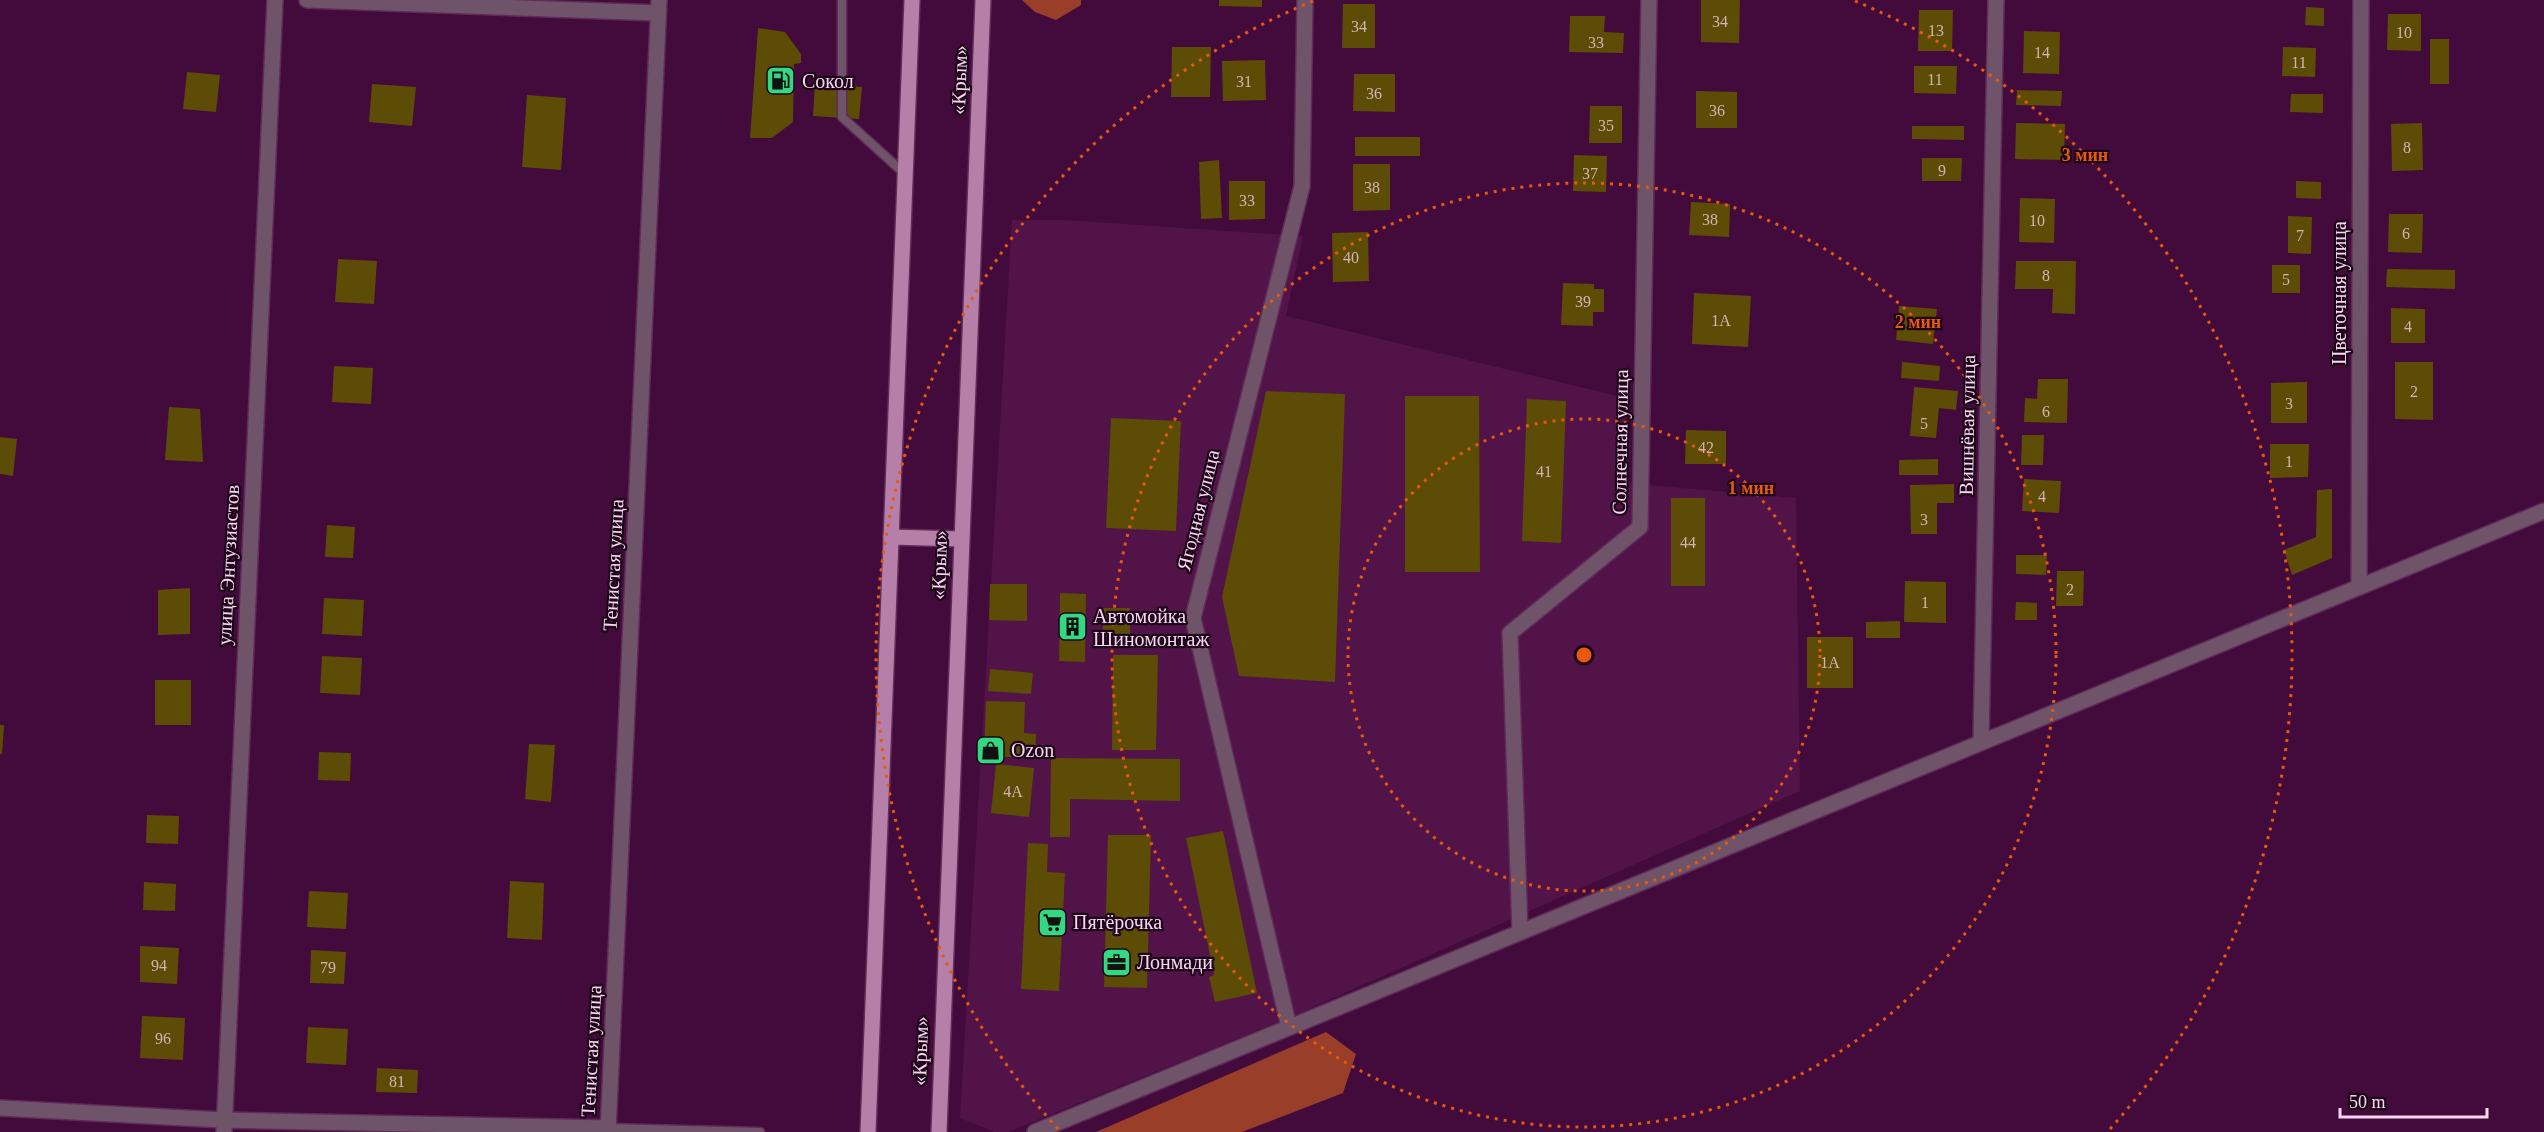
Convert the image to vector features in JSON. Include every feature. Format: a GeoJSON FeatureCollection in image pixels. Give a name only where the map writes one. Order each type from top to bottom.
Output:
{"type":"FeatureCollection","features":[{"type":"Feature","properties":{"kind":"main road"},"geometry":{"type":"LineString","coordinates":[[868,1132],[912,0]]}},
{"type":"Feature","properties":{"kind":"main road","name":"«Крым»"},"geometry":{"type":"LineString","coordinates":[[939,1132],[983,0]]}},
{"type":"Feature","properties":{"kind":"main road"},"geometry":{"type":"LineString","coordinates":[[891,537],[961,539]]}},
{"type":"Feature","properties":{"kind":"street","name":"улица Энтузиастов"},"geometry":{"type":"LineString","coordinates":[[224,1126],[275,0]]}},
{"type":"Feature","properties":{"kind":"street"},"geometry":{"type":"LineString","coordinates":[[307,0],[658,6]]}},
{"type":"Feature","properties":{"kind":"street","name":"Ягодная улица"},"geometry":{"type":"LineString","coordinates":[[1289,1027],[1193,618],[1302,186],[1305,0]]}},
{"type":"Feature","properties":{"kind":"street","name":"Солнечная улица"},"geometry":{"type":"LineString","coordinates":[[1521,932],[1510,633],[1640,527],[1649,0]]}},
{"type":"Feature","properties":{"kind":"street","name":"Вишнёвая улица"},"geometry":{"type":"LineString","coordinates":[[1982,742],[1996,0]]}},
{"type":"Feature","properties":{"kind":"street","name":"Цветочная улица"},"geometry":{"type":"LineString","coordinates":[[2359,587],[2361,0]]}},
{"type":"Feature","properties":{"kind":"street","name":"Тенистая улица"},"geometry":{"type":"LineString","coordinates":[[608,1130],[658,6]]}},
{"type":"Feature","properties":{"kind":"street"},"geometry":{"type":"LineString","coordinates":[[1035,1132],[2544,511]]}},
{"type":"Feature","properties":{"kind":"street"},"geometry":{"type":"LineString","coordinates":[[0,1108],[224,1126],[608,1130]]}},
{"type":"Feature","properties":{"kind":"lane"},"geometry":{"type":"LineString","coordinates":[[843,0],[842,117],[905,174]]}},
{"type":"Feature","properties":{"kind":"lane"},"geometry":{"type":"LineString","coordinates":[[608,1130],[760,1132]]}},
{"type":"Feature","properties":{"kind":"shaded area"},"geometry":{"type":"Polygon","coordinates":[[[1022,0],[1081,0],[1081,5],[1056,20],[1035,12],[1022,0]]]}},
{"type":"Feature","properties":{"kind":"shaded area"},"geometry":{"type":"Polygon","coordinates":[[[1012,220],[1065,220],[1303,236],[1286,316],[1626,398],[1624,483],[1796,498],[1800,791],[1295,1015],[1008,1132],[994,1132],[960,1118],[1012,220]]]}},
{"type":"Feature","properties":{"kind":"shaded area"},"geometry":{"type":"Polygon","coordinates":[[[1326,1032],[1356,1054],[1343,1093],[1242,1132],[1096,1132],[1326,1032]]]}},
{"type":"Feature","properties":{"kind":"building"},"geometry":{"type":"Polygon","coordinates":[[[1219,0],[1262,0],[1262,7],[1219,6],[1219,0]]]}},
{"type":"Feature","properties":{"kind":"building"},"geometry":{"type":"Polygon","coordinates":[[[1701,0],[1740,0],[1739,43],[1701,42],[1701,0]]]}},
{"type":"Feature","properties":{"kind":"building"},"geometry":{"type":"Polygon","coordinates":[[[1343,4],[1375,4],[1375,48],[1342,48],[1343,4]]]}},
{"type":"Feature","properties":{"kind":"building"},"geometry":{"type":"Polygon","coordinates":[[[2306,7],[2324,8],[2324,26],[2305,25],[2306,7]]]}},
{"type":"Feature","properties":{"kind":"building"},"geometry":{"type":"Polygon","coordinates":[[[1919,10],[1953,10],[1952,51],[1918,51],[1919,10]]]}},
{"type":"Feature","properties":{"kind":"building"},"geometry":{"type":"Polygon","coordinates":[[[2388,14],[2421,14],[2421,51],[2387,50],[2388,14]]]}},
{"type":"Feature","properties":{"kind":"building"},"geometry":{"type":"Polygon","coordinates":[[[1570,16],[1605,16],[1604,32],[1624,33],[1623,53],[1569,52],[1570,16]]]}},
{"type":"Feature","properties":{"kind":"building"},"geometry":{"type":"Polygon","coordinates":[[[758,28],[785,32],[801,54],[801,63],[794,64],[793,122],[772,138],[750,138],[758,28]]]}},
{"type":"Feature","properties":{"kind":"building"},"geometry":{"type":"Polygon","coordinates":[[[2024,31],[2060,32],[2059,74],[2023,73],[2024,31]]]}},
{"type":"Feature","properties":{"kind":"building"},"geometry":{"type":"Polygon","coordinates":[[[2430,39],[2449,39],[2449,84],[2430,84],[2430,39]]]}},
{"type":"Feature","properties":{"kind":"building"},"geometry":{"type":"Polygon","coordinates":[[[1172,47],[1211,47],[1210,97],[1171,97],[1172,47]]]}},
{"type":"Feature","properties":{"kind":"building"},"geometry":{"type":"Polygon","coordinates":[[[2283,47],[2316,48],[2315,77],[2282,76],[2283,47]]]}},
{"type":"Feature","properties":{"kind":"building"},"geometry":{"type":"Polygon","coordinates":[[[1265,60],[1266,100],[1223,101],[1222,61],[1265,60]]]}},
{"type":"Feature","properties":{"kind":"building"},"geometry":{"type":"Polygon","coordinates":[[[1914,66],[1957,66],[1956,94],[1914,93],[1914,66]]]}},
{"type":"Feature","properties":{"kind":"building"},"geometry":{"type":"Polygon","coordinates":[[[187,72],[220,75],[216,112],[183,109],[187,72]]]}},
{"type":"Feature","properties":{"kind":"building"},"geometry":{"type":"Polygon","coordinates":[[[1354,74],[1395,74],[1395,112],[1353,111],[1354,74]]]}},
{"type":"Feature","properties":{"kind":"building"},"geometry":{"type":"Polygon","coordinates":[[[815,83],[862,87],[859,119],[813,116],[815,83]]]}},
{"type":"Feature","properties":{"kind":"building"},"geometry":{"type":"Polygon","coordinates":[[[372,84],[416,87],[412,126],[369,122],[372,84]]]}},
{"type":"Feature","properties":{"kind":"building"},"geometry":{"type":"Polygon","coordinates":[[[2017,90],[2062,91],[2061,106],[2016,105],[2017,90]]]}},
{"type":"Feature","properties":{"kind":"building"},"geometry":{"type":"Polygon","coordinates":[[[1696,91],[1737,92],[1737,128],[1696,128],[1696,91]]]}},
{"type":"Feature","properties":{"kind":"building"},"geometry":{"type":"Polygon","coordinates":[[[2291,94],[2323,94],[2323,113],[2290,112],[2291,94]]]}},
{"type":"Feature","properties":{"kind":"building"},"geometry":{"type":"Polygon","coordinates":[[[527,95],[566,98],[561,170],[522,167],[527,95]]]}},
{"type":"Feature","properties":{"kind":"building"},"geometry":{"type":"Polygon","coordinates":[[[1590,106],[1622,106],[1622,143],[1589,143],[1590,106]]]}},
{"type":"Feature","properties":{"kind":"building"},"geometry":{"type":"Polygon","coordinates":[[[2016,123],[2065,124],[2064,160],[2015,159],[2016,123]]]}},
{"type":"Feature","properties":{"kind":"building"},"geometry":{"type":"Polygon","coordinates":[[[2422,123],[2423,170],[2392,171],[2391,124],[2422,123]]]}},
{"type":"Feature","properties":{"kind":"building"},"geometry":{"type":"Polygon","coordinates":[[[1912,126],[1964,126],[1964,140],[1912,139],[1912,126]]]}},
{"type":"Feature","properties":{"kind":"building"},"geometry":{"type":"Polygon","coordinates":[[[1355,137],[1420,137],[1420,156],[1355,156],[1355,137]]]}},
{"type":"Feature","properties":{"kind":"building"},"geometry":{"type":"Polygon","coordinates":[[[1574,155],[1607,156],[1606,192],[1573,191],[1574,155]]]}},
{"type":"Feature","properties":{"kind":"building"},"geometry":{"type":"Polygon","coordinates":[[[1922,158],[1962,158],[1961,181],[1922,181],[1922,158]]]}},
{"type":"Feature","properties":{"kind":"building"},"geometry":{"type":"Polygon","coordinates":[[[1219,160],[1222,218],[1201,219],[1199,162],[1219,160]]]}},
{"type":"Feature","properties":{"kind":"building"},"geometry":{"type":"Polygon","coordinates":[[[1353,164],[1390,164],[1390,210],[1353,211],[1353,164]]]}},
{"type":"Feature","properties":{"kind":"building"},"geometry":{"type":"Polygon","coordinates":[[[1229,181],[1265,181],[1265,219],[1229,220],[1229,181]]]}},
{"type":"Feature","properties":{"kind":"building"},"geometry":{"type":"Polygon","coordinates":[[[2296,181],[2321,182],[2321,199],[2296,198],[2296,181]]]}},
{"type":"Feature","properties":{"kind":"building"},"geometry":{"type":"Polygon","coordinates":[[[2020,198],[2055,199],[2054,243],[2019,242],[2020,198]]]}},
{"type":"Feature","properties":{"kind":"building"},"geometry":{"type":"Polygon","coordinates":[[[1691,202],[1730,204],[1729,237],[1689,235],[1691,202]]]}},
{"type":"Feature","properties":{"kind":"building"},"geometry":{"type":"Polygon","coordinates":[[[2389,214],[2423,214],[2422,253],[2388,252],[2389,214]]]}},
{"type":"Feature","properties":{"kind":"building"},"geometry":{"type":"Polygon","coordinates":[[[2288,216],[2312,217],[2311,254],[2288,253],[2288,216]]]}},
{"type":"Feature","properties":{"kind":"building"},"geometry":{"type":"Polygon","coordinates":[[[1368,232],[1369,281],[1333,282],[1332,233],[1368,232]]]}},
{"type":"Feature","properties":{"kind":"building"},"geometry":{"type":"Polygon","coordinates":[[[338,259],[377,261],[374,304],[335,302],[338,259]]]}},
{"type":"Feature","properties":{"kind":"building"},"geometry":{"type":"Polygon","coordinates":[[[2016,261],[2076,261],[2075,314],[2052,313],[2053,289],[2015,289],[2016,261]]]}},
{"type":"Feature","properties":{"kind":"building"},"geometry":{"type":"Polygon","coordinates":[[[2272,265],[2300,265],[2300,293],[2272,293],[2272,265]]]}},
{"type":"Feature","properties":{"kind":"building"},"geometry":{"type":"Polygon","coordinates":[[[2387,269],[2455,270],[2455,289],[2386,287],[2387,269]]]}},
{"type":"Feature","properties":{"kind":"building"},"geometry":{"type":"Polygon","coordinates":[[[1563,283],[1594,284],[1594,289],[1604,289],[1604,312],[1593,312],[1593,326],[1561,325],[1563,283]]]}},
{"type":"Feature","properties":{"kind":"building"},"geometry":{"type":"Polygon","coordinates":[[[1694,293],[1751,296],[1748,347],[1692,344],[1694,293]]]}},
{"type":"Feature","properties":{"kind":"building"},"geometry":{"type":"Polygon","coordinates":[[[1899,306],[1937,309],[1933,344],[1896,340],[1899,306]]]}},
{"type":"Feature","properties":{"kind":"building"},"geometry":{"type":"Polygon","coordinates":[[[2391,308],[2425,309],[2425,343],[2391,343],[2391,308]]]}},
{"type":"Feature","properties":{"kind":"building"},"geometry":{"type":"Polygon","coordinates":[[[1902,362],[1940,366],[1939,381],[1901,378],[1902,362]]]}},
{"type":"Feature","properties":{"kind":"building"},"geometry":{"type":"Polygon","coordinates":[[[2395,362],[2433,362],[2433,420],[2395,419],[2395,362]]]}},
{"type":"Feature","properties":{"kind":"building"},"geometry":{"type":"Polygon","coordinates":[[[334,366],[373,368],[371,404],[332,402],[334,366]]]}},
{"type":"Feature","properties":{"kind":"building"},"geometry":{"type":"Polygon","coordinates":[[[2038,379],[2068,379],[2067,423],[2024,422],[2025,398],[2037,399],[2038,379]]]}},
{"type":"Feature","properties":{"kind":"building"},"geometry":{"type":"Polygon","coordinates":[[[2307,382],[2307,423],[2271,423],[2271,383],[2307,382]]]}},
{"type":"Feature","properties":{"kind":"building"},"geometry":{"type":"Polygon","coordinates":[[[1914,387],[1958,391],[1956,410],[1939,408],[1936,438],[1910,436],[1914,387]]]}},
{"type":"Feature","properties":{"kind":"building"},"geometry":{"type":"Polygon","coordinates":[[[1266,391],[1345,394],[1335,682],[1239,676],[1222,597],[1266,391]]]}},
{"type":"Feature","properties":{"kind":"building"},"geometry":{"type":"Polygon","coordinates":[[[1405,396],[1479,396],[1480,572],[1405,572],[1405,396]]]}},
{"type":"Feature","properties":{"kind":"building"},"geometry":{"type":"Polygon","coordinates":[[[1527,399],[1566,401],[1561,543],[1522,541],[1527,399]]]}},
{"type":"Feature","properties":{"kind":"building"},"geometry":{"type":"Polygon","coordinates":[[[169,407],[200,409],[203,462],[165,460],[169,407]]]}},
{"type":"Feature","properties":{"kind":"building"},"geometry":{"type":"Polygon","coordinates":[[[1111,418],[1181,421],[1176,531],[1106,528],[1111,418]]]}},
{"type":"Feature","properties":{"kind":"building"},"geometry":{"type":"Polygon","coordinates":[[[1686,430],[1726,431],[1726,464],[1685,464],[1686,430]]]}},
{"type":"Feature","properties":{"kind":"building"},"geometry":{"type":"Polygon","coordinates":[[[2022,435],[2044,435],[2043,465],[2021,465],[2022,435]]]}},
{"type":"Feature","properties":{"kind":"building"},"geometry":{"type":"Polygon","coordinates":[[[0,437],[17,439],[13,476],[0,474],[0,437]]]}},
{"type":"Feature","properties":{"kind":"building"},"geometry":{"type":"Polygon","coordinates":[[[2270,444],[2309,444],[2308,477],[2270,478],[2270,444]]]}},
{"type":"Feature","properties":{"kind":"building"},"geometry":{"type":"Polygon","coordinates":[[[1938,459],[1938,475],[1899,475],[1899,460],[1938,459]]]}},
{"type":"Feature","properties":{"kind":"building"},"geometry":{"type":"Polygon","coordinates":[[[2024,479],[2061,481],[2059,513],[2022,511],[2024,479]]]}},
{"type":"Feature","properties":{"kind":"building"},"geometry":{"type":"Polygon","coordinates":[[[1954,484],[1954,503],[1937,503],[1937,534],[1911,534],[1910,485],[1954,484]]]}},
{"type":"Feature","properties":{"kind":"building"},"geometry":{"type":"Polygon","coordinates":[[[2332,489],[2332,558],[2292,575],[2284,550],[2316,537],[2317,490],[2332,489]]]}},
{"type":"Feature","properties":{"kind":"building"},"geometry":{"type":"Polygon","coordinates":[[[1671,498],[1705,498],[1705,586],[1671,586],[1671,498]]]}},
{"type":"Feature","properties":{"kind":"building"},"geometry":{"type":"Polygon","coordinates":[[[327,525],[355,527],[353,558],[325,557],[327,525]]]}},
{"type":"Feature","properties":{"kind":"building"},"geometry":{"type":"Polygon","coordinates":[[[2016,555],[2047,555],[2046,575],[2016,574],[2016,555]]]}},
{"type":"Feature","properties":{"kind":"building"},"geometry":{"type":"Polygon","coordinates":[[[2057,571],[2084,571],[2083,606],[2056,606],[2057,571]]]}},
{"type":"Feature","properties":{"kind":"building"},"geometry":{"type":"Polygon","coordinates":[[[1905,581],[1946,582],[1946,623],[1904,622],[1905,581]]]}},
{"type":"Feature","properties":{"kind":"building"},"geometry":{"type":"Polygon","coordinates":[[[990,584],[1027,584],[1027,621],[989,620],[990,584]]]}},
{"type":"Feature","properties":{"kind":"building"},"geometry":{"type":"Polygon","coordinates":[[[190,588],[190,634],[158,635],[158,590],[190,588]]]}},
{"type":"Feature","properties":{"kind":"building","name":"Автомойка Шиномонтаж"},"geometry":{"type":"Polygon","coordinates":[[[1060,593],[1086,594],[1085,662],[1059,661],[1060,593]]]}},
{"type":"Feature","properties":{"kind":"building"},"geometry":{"type":"Polygon","coordinates":[[[324,598],[364,600],[362,636],[322,634],[324,598]]]}},
{"type":"Feature","properties":{"kind":"building"},"geometry":{"type":"Polygon","coordinates":[[[2016,602],[2037,603],[2037,620],[2015,620],[2016,602]]]}},
{"type":"Feature","properties":{"kind":"building"},"geometry":{"type":"Polygon","coordinates":[[[1103,608],[1130,608],[1130,638],[1103,637],[1103,608]]]}},
{"type":"Feature","properties":{"kind":"building"},"geometry":{"type":"Polygon","coordinates":[[[1900,621],[1900,638],[1866,638],[1866,622],[1900,621]]]}},
{"type":"Feature","properties":{"kind":"building"},"geometry":{"type":"Polygon","coordinates":[[[1807,637],[1853,637],[1853,688],[1807,688],[1807,637]]]}},
{"type":"Feature","properties":{"kind":"building"},"geometry":{"type":"Polygon","coordinates":[[[1113,655],[1158,655],[1156,750],[1112,750],[1113,655]]]}},
{"type":"Feature","properties":{"kind":"building"},"geometry":{"type":"Polygon","coordinates":[[[322,656],[362,658],[360,695],[320,693],[322,656]]]}},
{"type":"Feature","properties":{"kind":"building"},"geometry":{"type":"Polygon","coordinates":[[[990,669],[1033,673],[1031,694],[988,691],[990,669]]]}},
{"type":"Feature","properties":{"kind":"building"},"geometry":{"type":"Polygon","coordinates":[[[155,680],[191,680],[191,725],[155,725],[155,680]]]}},
{"type":"Feature","properties":{"kind":"building"},"geometry":{"type":"Polygon","coordinates":[[[986,701],[1025,702],[1024,733],[1036,734],[1035,758],[984,756],[986,701]]]}},
{"type":"Feature","properties":{"kind":"building"},"geometry":{"type":"Polygon","coordinates":[[[0,725],[4,725],[2,754],[0,754],[0,725]]]}},
{"type":"Feature","properties":{"kind":"building"},"geometry":{"type":"Polygon","coordinates":[[[529,744],[555,745],[551,802],[525,799],[529,744]]]}},
{"type":"Feature","properties":{"kind":"building"},"geometry":{"type":"Polygon","coordinates":[[[319,752],[351,753],[350,781],[318,780],[319,752]]]}},
{"type":"Feature","properties":{"kind":"building"},"geometry":{"type":"Polygon","coordinates":[[[1051,758],[1180,759],[1180,801],[1070,799],[1070,837],[1050,837],[1051,758]]]}},
{"type":"Feature","properties":{"kind":"building"},"geometry":{"type":"Polygon","coordinates":[[[996,764],[1034,768],[1029,817],[991,813],[996,764]]]}},
{"type":"Feature","properties":{"kind":"building"},"geometry":{"type":"Polygon","coordinates":[[[147,815],[179,816],[178,844],[146,843],[147,815]]]}},
{"type":"Feature","properties":{"kind":"building"},"geometry":{"type":"Polygon","coordinates":[[[1223,831],[1257,993],[1215,1002],[1209,977],[1214,975],[1186,838],[1223,831]]]}},
{"type":"Feature","properties":{"kind":"building"},"geometry":{"type":"Polygon","coordinates":[[[1108,835],[1151,835],[1147,988],[1104,987],[1108,835]]]}},
{"type":"Feature","properties":{"kind":"building"},"geometry":{"type":"Polygon","coordinates":[[[1028,843],[1048,844],[1047,872],[1065,873],[1059,991],[1021,989],[1028,843]]]}},
{"type":"Feature","properties":{"kind":"building"},"geometry":{"type":"Polygon","coordinates":[[[510,881],[544,883],[542,940],[507,938],[510,881]]]}},
{"type":"Feature","properties":{"kind":"building"},"geometry":{"type":"Polygon","coordinates":[[[144,882],[176,884],[175,911],[143,910],[144,882]]]}},
{"type":"Feature","properties":{"kind":"building"},"geometry":{"type":"Polygon","coordinates":[[[309,891],[348,893],[346,929],[307,927],[309,891]]]}},
{"type":"Feature","properties":{"kind":"building"},"geometry":{"type":"Polygon","coordinates":[[[140,946],[179,948],[177,984],[140,982],[140,946]]]}},
{"type":"Feature","properties":{"kind":"building"},"geometry":{"type":"Polygon","coordinates":[[[311,950],[346,952],[344,984],[310,983],[311,950]]]}},
{"type":"Feature","properties":{"kind":"building"},"geometry":{"type":"Polygon","coordinates":[[[142,1016],[185,1018],[183,1060],[140,1058],[142,1016]]]}},
{"type":"Feature","properties":{"kind":"building"},"geometry":{"type":"Polygon","coordinates":[[[308,1027],[348,1029],[346,1065],[306,1063],[308,1027]]]}},
{"type":"Feature","properties":{"kind":"building"},"geometry":{"type":"Polygon","coordinates":[[[377,1068],[418,1070],[417,1093],[376,1092],[377,1068]]]}},
{"type":"Feature","properties":{"kind":"place","name":"Сокол"},"geometry":{"type":"Point","coordinates":[781,81]}},
{"type":"Feature","properties":{"kind":"place","name":"Автомойка Шиномонтаж"},"geometry":{"type":"Point","coordinates":[1072,627]}},
{"type":"Feature","properties":{"kind":"place","name":"Ozon"},"geometry":{"type":"Point","coordinates":[990,750]}},
{"type":"Feature","properties":{"kind":"place","name":"Пятёрочка"},"geometry":{"type":"Point","coordinates":[1052,922]}},
{"type":"Feature","properties":{"kind":"place","name":"Лонмади"},"geometry":{"type":"Point","coordinates":[1116,962]}}]}
